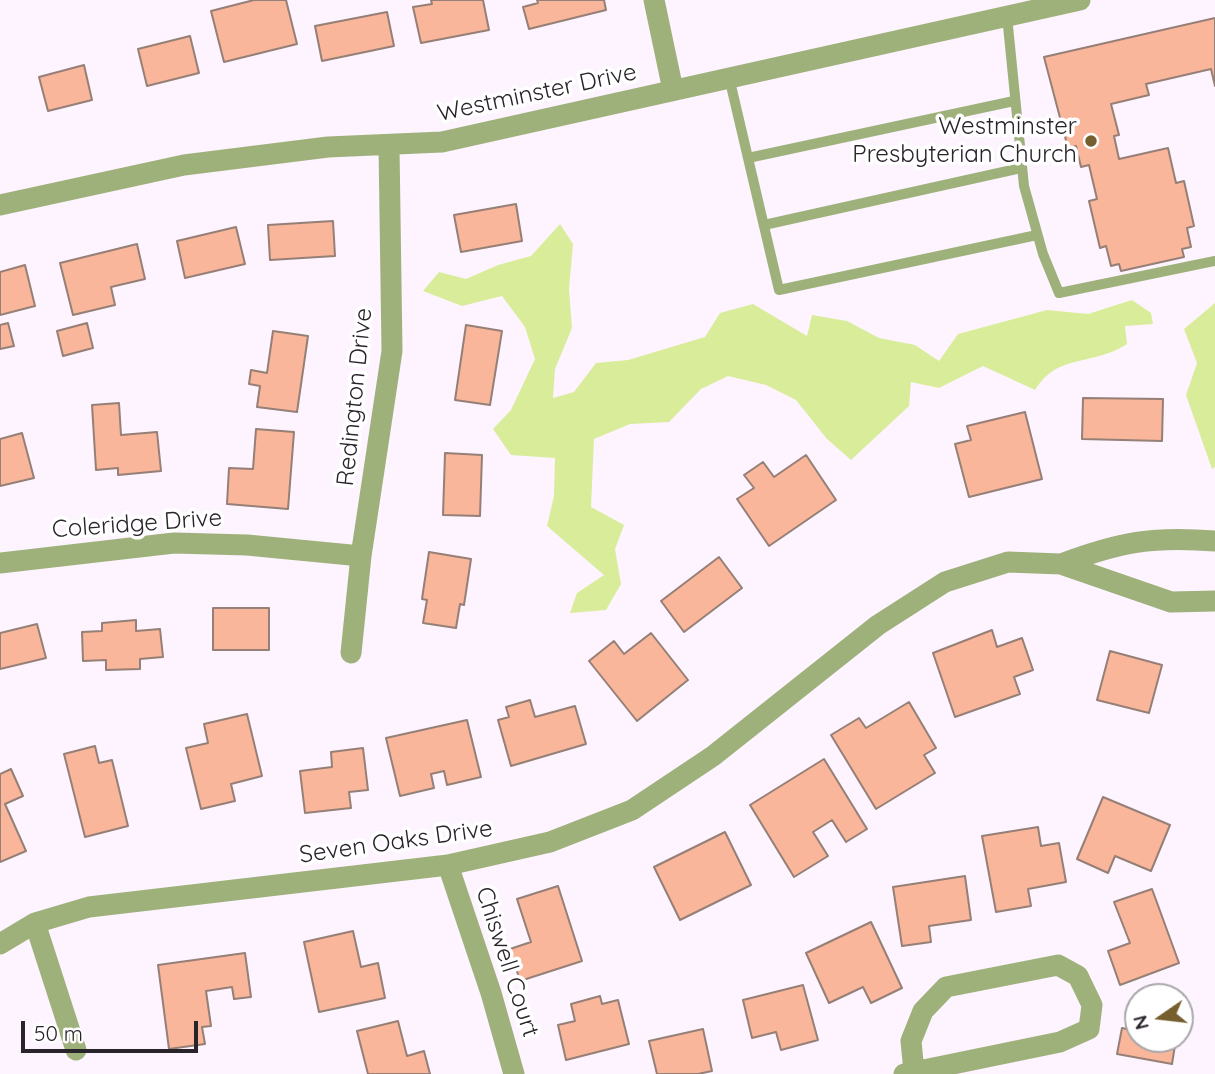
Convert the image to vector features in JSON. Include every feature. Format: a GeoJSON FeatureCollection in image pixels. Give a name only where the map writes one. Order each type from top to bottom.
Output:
{"type":"FeatureCollection","features":[{"type":"Feature","properties":{"kind":"street"},"geometry":{"type":"LineString","coordinates":[[654,0],[673,90]]}},
{"type":"Feature","properties":{"kind":"street","name":"Westminster Drive"},"geometry":{"type":"LineString","coordinates":[[0,205],[184,165],[328,147],[442,142],[1080,0]]}},
{"type":"Feature","properties":{"kind":"street","name":"Redington Drive"},"geometry":{"type":"LineString","coordinates":[[351,653],[361,556],[392,351],[389,146]]}},
{"type":"Feature","properties":{"kind":"street","name":"Seven Oaks Drive"},"geometry":{"type":"LineString","coordinates":[[1060,564],[1111,545],[1170,538],[1215,541]]}},
{"type":"Feature","properties":{"kind":"street","name":"Coleridge Drive"},"geometry":{"type":"LineString","coordinates":[[0,563],[174,544],[247,545],[361,556]]}},
{"type":"Feature","properties":{"kind":"street","name":"Seven Oaks Drive"},"geometry":{"type":"LineString","coordinates":[[0,944],[35,923],[89,907],[448,866],[550,842],[632,810],[713,756],[878,625],[945,582],[1008,562],[1060,564],[1171,602],[1215,601]]}},
{"type":"Feature","properties":{"kind":"street","name":"Chiswell Court"},"geometry":{"type":"LineString","coordinates":[[448,866],[491,993],[514,1074]]}},
{"type":"Feature","properties":{"kind":"street"},"geometry":{"type":"LineString","coordinates":[[35,923],[76,1050]]}},
{"type":"Feature","properties":{"kind":"street"},"geometry":{"type":"LineString","coordinates":[[1058,965],[1078,976],[1092,1005],[1088,1029],[1060,1042],[909,1073],[911,1041],[923,1011],[946,987],[1058,965]]}},
{"type":"Feature","properties":{"kind":"lane"},"geometry":{"type":"LineString","coordinates":[[1007,16],[1014,68],[1014,101],[1021,168],[1037,235],[1059,293],[1215,261]]}},
{"type":"Feature","properties":{"kind":"lane"},"geometry":{"type":"LineString","coordinates":[[729,77],[779,289],[1037,235]]}},
{"type":"Feature","properties":{"kind":"lane"},"geometry":{"type":"LineString","coordinates":[[748,158],[1014,101]]}},
{"type":"Feature","properties":{"kind":"lane"},"geometry":{"type":"LineString","coordinates":[[764,225],[1021,168]]}},
{"type":"Feature","properties":{"kind":"green space"},"geometry":{"type":"Polygon","coordinates":[[[560,224],[573,244],[569,289],[572,328],[555,369],[553,398],[574,392],[596,363],[628,360],[705,337],[720,313],[753,304],[807,336],[812,315],[847,321],[879,338],[915,345],[939,361],[958,334],[1047,310],[1088,314],[1132,300],[1151,313],[1153,324],[1125,326],[1127,344],[1114,351],[1054,370],[1035,390],[983,366],[939,388],[911,382],[909,406],[851,460],[827,439],[796,400],[766,385],[728,376],[701,389],[669,422],[630,424],[594,439],[591,507],[624,525],[615,549],[621,584],[606,610],[570,613],[577,593],[604,575],[547,526],[554,496],[555,458],[511,455],[493,429],[511,410],[535,359],[525,327],[502,296],[462,306],[423,291],[439,272],[466,279],[498,265],[531,256],[560,224]]]}},
{"type":"Feature","properties":{"kind":"green space"},"geometry":{"type":"Polygon","coordinates":[[[1215,303],[1215,467],[1212,469],[1186,395],[1197,363],[1184,329],[1215,303]]]}},
{"type":"Feature","properties":{"kind":"building"},"geometry":{"type":"Polygon","coordinates":[[[254,0],[286,0],[297,44],[224,62],[211,11],[254,0]]]}},
{"type":"Feature","properties":{"kind":"building"},"geometry":{"type":"Polygon","coordinates":[[[431,0],[483,0],[489,30],[421,43],[413,7],[432,4],[431,0]]]}},
{"type":"Feature","properties":{"kind":"building"},"geometry":{"type":"Polygon","coordinates":[[[537,0],[604,0],[606,10],[529,29],[523,7],[538,3],[537,0]]]}},
{"type":"Feature","properties":{"kind":"building"},"geometry":{"type":"Polygon","coordinates":[[[387,12],[394,46],[322,61],[315,26],[387,12]]]}},
{"type":"Feature","properties":{"kind":"building","name":"Westminster Presbyterian Church"},"geometry":{"type":"Polygon","coordinates":[[[1215,18],[1215,86],[1211,69],[1146,84],[1149,95],[1111,104],[1119,135],[1114,136],[1119,159],[1168,148],[1176,183],[1184,181],[1194,226],[1187,228],[1191,247],[1182,249],[1184,257],[1121,271],[1119,264],[1111,266],[1106,246],[1100,248],[1089,201],[1097,199],[1089,165],[1081,167],[1076,146],[1068,148],[1044,57],[1215,18]]]}},
{"type":"Feature","properties":{"kind":"building"},"geometry":{"type":"Polygon","coordinates":[[[190,36],[199,73],[147,86],[138,49],[190,36]]]}},
{"type":"Feature","properties":{"kind":"building"},"geometry":{"type":"Polygon","coordinates":[[[84,65],[92,100],[48,111],[39,77],[84,65]]]}},
{"type":"Feature","properties":{"kind":"building"},"geometry":{"type":"Polygon","coordinates":[[[516,204],[522,241],[461,252],[454,215],[516,204]]]}},
{"type":"Feature","properties":{"kind":"building"},"geometry":{"type":"Polygon","coordinates":[[[333,221],[335,256],[270,260],[268,225],[333,221]]]}},
{"type":"Feature","properties":{"kind":"building"},"geometry":{"type":"Polygon","coordinates":[[[236,227],[245,264],[185,278],[177,241],[236,227]]]}},
{"type":"Feature","properties":{"kind":"building"},"geometry":{"type":"Polygon","coordinates":[[[137,244],[145,279],[111,287],[115,305],[73,315],[60,263],[137,244]]]}},
{"type":"Feature","properties":{"kind":"building"},"geometry":{"type":"Polygon","coordinates":[[[25,265],[35,306],[0,315],[0,272],[25,265]]]}},
{"type":"Feature","properties":{"kind":"building"},"geometry":{"type":"Polygon","coordinates":[[[8,323],[14,346],[0,349],[0,325],[8,323]]]}},
{"type":"Feature","properties":{"kind":"building"},"geometry":{"type":"Polygon","coordinates":[[[87,323],[93,348],[63,356],[57,331],[87,323]]]}},
{"type":"Feature","properties":{"kind":"building"},"geometry":{"type":"Polygon","coordinates":[[[466,325],[502,331],[490,405],[455,400],[466,325]]]}},
{"type":"Feature","properties":{"kind":"building"},"geometry":{"type":"Polygon","coordinates":[[[273,331],[308,336],[297,412],[257,407],[260,386],[249,384],[251,370],[267,373],[273,331]]]}},
{"type":"Feature","properties":{"kind":"building"},"geometry":{"type":"Polygon","coordinates":[[[1083,398],[1163,399],[1162,441],[1082,439],[1083,398]]]}},
{"type":"Feature","properties":{"kind":"building"},"geometry":{"type":"Polygon","coordinates":[[[119,403],[121,435],[157,432],[161,471],[118,475],[118,468],[96,470],[92,405],[119,403]]]}},
{"type":"Feature","properties":{"kind":"building"},"geometry":{"type":"Polygon","coordinates":[[[1025,412],[1042,479],[969,497],[955,444],[971,440],[967,426],[1025,412]]]}},
{"type":"Feature","properties":{"kind":"building"},"geometry":{"type":"Polygon","coordinates":[[[256,429],[294,432],[288,509],[227,504],[229,468],[253,469],[256,429]]]}},
{"type":"Feature","properties":{"kind":"building"},"geometry":{"type":"Polygon","coordinates":[[[22,433],[34,478],[0,486],[0,439],[22,433]]]}},
{"type":"Feature","properties":{"kind":"building"},"geometry":{"type":"Polygon","coordinates":[[[445,453],[482,455],[480,516],[443,515],[445,453]]]}},
{"type":"Feature","properties":{"kind":"building"},"geometry":{"type":"Polygon","coordinates":[[[806,455],[836,500],[769,546],[737,499],[754,488],[744,475],[763,462],[774,477],[806,455]]]}},
{"type":"Feature","properties":{"kind":"building"},"geometry":{"type":"Polygon","coordinates":[[[429,552],[471,559],[464,605],[460,604],[456,628],[423,623],[427,600],[422,599],[429,552]]]}},
{"type":"Feature","properties":{"kind":"building"},"geometry":{"type":"Polygon","coordinates":[[[719,557],[742,588],[684,632],[661,601],[719,557]]]}},
{"type":"Feature","properties":{"kind":"building"},"geometry":{"type":"Polygon","coordinates":[[[213,608],[269,608],[269,650],[213,650],[213,608]]]}},
{"type":"Feature","properties":{"kind":"building"},"geometry":{"type":"Polygon","coordinates":[[[136,620],[136,631],[160,629],[163,657],[140,659],[140,669],[106,670],[106,660],[83,661],[82,632],[102,631],[102,623],[136,620]]]}},
{"type":"Feature","properties":{"kind":"building"},"geometry":{"type":"Polygon","coordinates":[[[37,624],[46,658],[0,669],[0,633],[37,624]]]}},
{"type":"Feature","properties":{"kind":"building"},"geometry":{"type":"Polygon","coordinates":[[[992,630],[997,647],[1022,638],[1033,670],[1014,677],[1020,694],[955,717],[933,653],[992,630]]]}},
{"type":"Feature","properties":{"kind":"building"},"geometry":{"type":"Polygon","coordinates":[[[651,633],[688,680],[637,721],[589,661],[614,641],[624,654],[651,633]]]}},
{"type":"Feature","properties":{"kind":"building"},"geometry":{"type":"Polygon","coordinates":[[[1110,651],[1162,665],[1149,713],[1097,700],[1110,651]]]}},
{"type":"Feature","properties":{"kind":"building"},"geometry":{"type":"Polygon","coordinates":[[[530,700],[535,717],[575,706],[586,744],[511,766],[498,720],[509,717],[506,707],[530,700]]]}},
{"type":"Feature","properties":{"kind":"building"},"geometry":{"type":"Polygon","coordinates":[[[909,702],[936,748],[924,755],[935,773],[876,809],[831,735],[859,718],[866,728],[909,702]]]}},
{"type":"Feature","properties":{"kind":"building"},"geometry":{"type":"Polygon","coordinates":[[[247,714],[262,776],[231,784],[235,801],[201,809],[186,748],[208,743],[204,724],[247,714]]]}},
{"type":"Feature","properties":{"kind":"building"},"geometry":{"type":"Polygon","coordinates":[[[467,720],[481,777],[447,785],[444,771],[431,774],[434,788],[400,796],[386,738],[467,720]]]}},
{"type":"Feature","properties":{"kind":"building"},"geometry":{"type":"Polygon","coordinates":[[[95,746],[99,763],[112,760],[128,826],[85,837],[64,754],[95,746]]]}},
{"type":"Feature","properties":{"kind":"building"},"geometry":{"type":"Polygon","coordinates":[[[363,748],[368,790],[349,792],[351,808],[305,813],[300,771],[332,767],[331,752],[363,748]]]}},
{"type":"Feature","properties":{"kind":"building"},"geometry":{"type":"Polygon","coordinates":[[[824,759],[867,829],[846,842],[832,820],[813,832],[828,856],[794,877],[750,805],[824,759]]]}},
{"type":"Feature","properties":{"kind":"building"},"geometry":{"type":"Polygon","coordinates":[[[11,769],[23,796],[5,804],[26,851],[0,862],[0,774],[11,769]]]}},
{"type":"Feature","properties":{"kind":"building"},"geometry":{"type":"Polygon","coordinates":[[[1103,797],[1170,825],[1151,871],[1115,856],[1108,873],[1077,859],[1103,797]]]}},
{"type":"Feature","properties":{"kind":"building"},"geometry":{"type":"Polygon","coordinates":[[[1038,827],[1041,846],[1059,843],[1066,882],[1028,889],[1031,906],[996,912],[982,836],[1038,827]]]}},
{"type":"Feature","properties":{"kind":"building"},"geometry":{"type":"Polygon","coordinates":[[[725,832],[751,885],[680,920],[654,867],[725,832]]]}},
{"type":"Feature","properties":{"kind":"building"},"geometry":{"type":"Polygon","coordinates":[[[965,876],[971,920],[929,926],[931,942],[902,946],[893,887],[965,876]]]}},
{"type":"Feature","properties":{"kind":"building"},"geometry":{"type":"Polygon","coordinates":[[[558,886],[582,961],[520,981],[510,949],[531,942],[517,899],[558,886]]]}},
{"type":"Feature","properties":{"kind":"building"},"geometry":{"type":"Polygon","coordinates":[[[1152,889],[1179,963],[1120,985],[1108,951],[1130,943],[1114,902],[1152,889]]]}},
{"type":"Feature","properties":{"kind":"building"},"geometry":{"type":"Polygon","coordinates":[[[871,922],[902,988],[871,1003],[863,987],[829,1003],[806,953],[871,922]]]}},
{"type":"Feature","properties":{"kind":"building"},"geometry":{"type":"Polygon","coordinates":[[[353,931],[361,967],[378,963],[385,998],[319,1012],[304,942],[353,931]]]}},
{"type":"Feature","properties":{"kind":"building"},"geometry":{"type":"Polygon","coordinates":[[[245,953],[251,997],[234,999],[232,987],[206,991],[211,1026],[202,1027],[205,1044],[169,1049],[158,965],[245,953]]]}},
{"type":"Feature","properties":{"kind":"building"},"geometry":{"type":"Polygon","coordinates":[[[803,985],[818,1040],[781,1050],[776,1032],[752,1038],[743,1000],[803,985]]]}},
{"type":"Feature","properties":{"kind":"building"},"geometry":{"type":"Polygon","coordinates":[[[600,996],[602,1004],[618,1000],[629,1044],[566,1060],[558,1025],[575,1021],[571,1004],[600,996]]]}},
{"type":"Feature","properties":{"kind":"building"},"geometry":{"type":"Polygon","coordinates":[[[398,1021],[407,1056],[424,1051],[430,1074],[368,1074],[357,1031],[398,1021]]]}},
{"type":"Feature","properties":{"kind":"building"},"geometry":{"type":"Polygon","coordinates":[[[1122,1028],[1124,1053],[1174,1053],[1172,1064],[1117,1054],[1122,1028]]]}},
{"type":"Feature","properties":{"kind":"building"},"geometry":{"type":"Polygon","coordinates":[[[703,1029],[712,1071],[698,1074],[657,1074],[649,1041],[703,1029]]]}},
{"type":"Feature","properties":{"kind":"place","name":"Westminster Presbyterian Church"},"geometry":{"type":"Point","coordinates":[1091,141]}}]}
